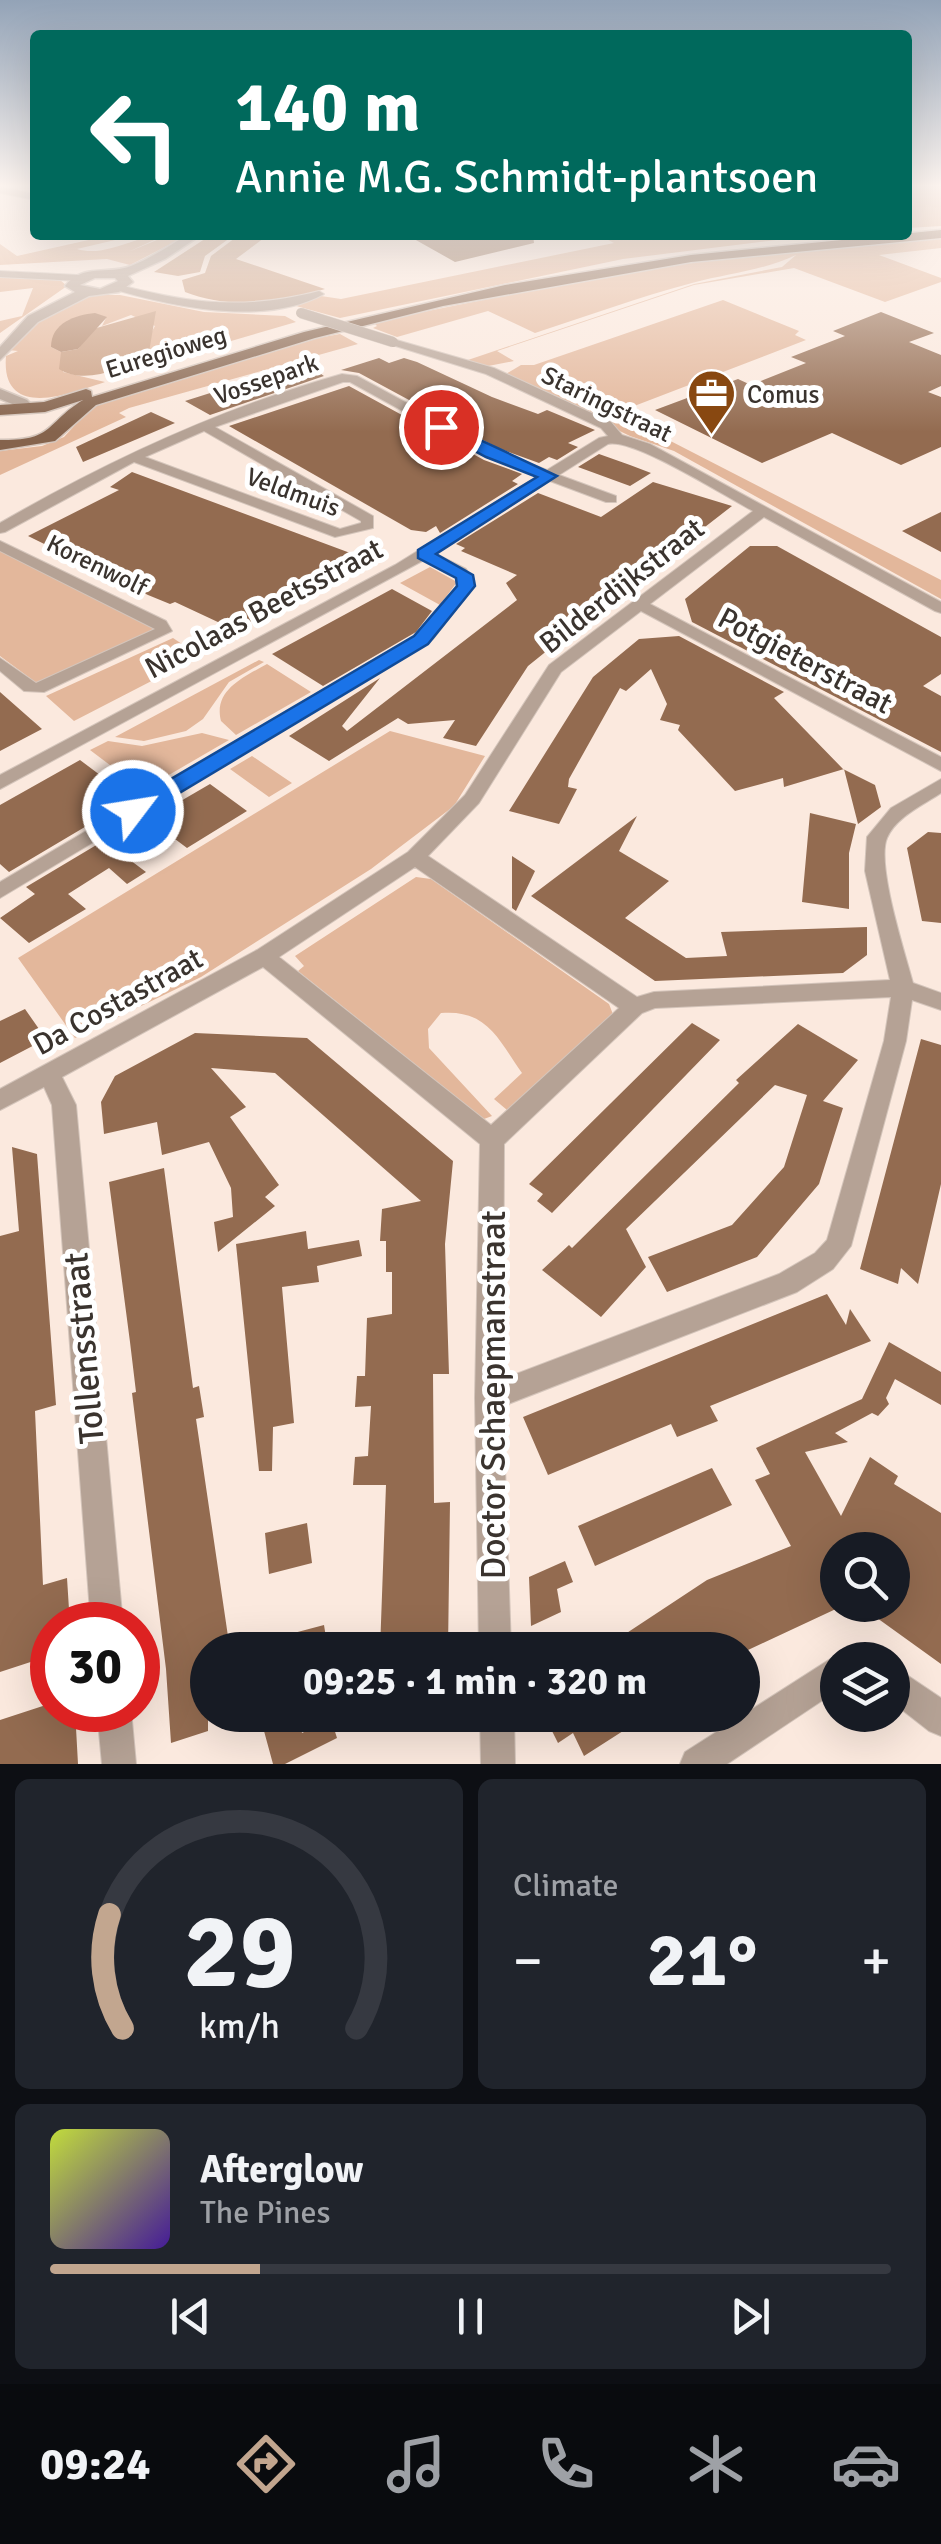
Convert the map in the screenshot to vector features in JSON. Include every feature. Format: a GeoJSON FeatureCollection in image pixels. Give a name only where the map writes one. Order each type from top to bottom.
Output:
{"type":"FeatureCollection","features":[{"type":"Feature","properties":{"kind":"main road","name":"Euregioweg"},"geometry":{"type":"LineString","coordinates":[[0,410],[92,392],[303,329],[439,296],[603,267]]}},
{"type":"Feature","properties":{"kind":"main road","name":"Euregioweg"},"geometry":{"type":"LineString","coordinates":[[0,442],[36,442],[65,426],[71,414],[90,402],[310,335],[446,301],[640,267]]}},
{"type":"Feature","properties":{"kind":"main road"},"geometry":{"type":"LineString","coordinates":[[0,442],[48,429],[56,418],[34,405]]}},
{"type":"Feature","properties":{"kind":"street"},"geometry":{"type":"LineString","coordinates":[[0,274],[80,286],[119,281],[142,267]]}},
{"type":"Feature","properties":{"kind":"street"},"geometry":{"type":"LineString","coordinates":[[119,281],[196,308],[274,307],[319,294]]}},
{"type":"Feature","properties":{"kind":"street"},"geometry":{"type":"LineString","coordinates":[[0,338],[34,310],[80,286]]}},
{"type":"Feature","properties":{"kind":"street"},"geometry":{"type":"LineString","coordinates":[[0,356],[33,319],[80,286]]}},
{"type":"Feature","properties":{"kind":"street","name":"Staringstraat"},"geometry":{"type":"LineString","coordinates":[[274,307],[490,371],[610,428],[617,438],[645,447],[941,608]]}},
{"type":"Feature","properties":{"kind":"street","name":"Vossepark"},"geometry":{"type":"LineString","coordinates":[[0,529],[132,457],[202,425],[342,378],[354,379],[491,454],[549,476]]}},
{"type":"Feature","properties":{"kind":"street"},"geometry":{"type":"LineString","coordinates":[[0,394],[34,405]]}},
{"type":"Feature","properties":{"kind":"street","name":"Veldmuis"},"geometry":{"type":"LineString","coordinates":[[132,457],[340,534],[368,525],[368,519],[202,425]]}},
{"type":"Feature","properties":{"kind":"street","name":"Nicolaas Beetsstraat"},"geometry":{"type":"LineString","coordinates":[[0,783],[424,554],[604,441],[617,438]]}},
{"type":"Feature","properties":{"kind":"street"},"geometry":{"type":"LineString","coordinates":[[549,476],[610,499]]}},
{"type":"Feature","properties":{"kind":"street","name":"Bilderdijkstraat"},"geometry":{"type":"LineString","coordinates":[[264,956],[415,857],[472,799],[555,668],[642,606],[764,510]]}},
{"type":"Feature","properties":{"kind":"street","name":"Korenwolf"},"geometry":{"type":"LineString","coordinates":[[0,545],[160,624],[164,632],[38,688],[30,687],[0,663]]}},
{"type":"Feature","properties":{"kind":"street"},"geometry":{"type":"LineString","coordinates":[[0,891],[427,636],[464,590],[466,581],[460,572],[424,554]]}},
{"type":"Feature","properties":{"kind":"street","name":"Potgieterstraat"},"geometry":{"type":"LineString","coordinates":[[642,606],[941,765]]}},
{"type":"Feature","properties":{"kind":"street"},"geometry":{"type":"LineString","coordinates":[[489,1398],[788,1283],[824,1262],[838,1246],[895,1041],[903,988],[875,872],[877,837],[898,812],[941,785]]}},
{"type":"Feature","properties":{"kind":"street"},"geometry":{"type":"LineString","coordinates":[[415,857],[634,1007]]}},
{"type":"Feature","properties":{"kind":"street"},"geometry":{"type":"LineString","coordinates":[[264,956],[492,1140],[634,1007],[654,1000],[903,988],[941,1002]]}},
{"type":"Feature","properties":{"kind":"street","name":"Da Costastraat"},"geometry":{"type":"LineString","coordinates":[[0,1100],[264,956]]}},
{"type":"Feature","properties":{"kind":"street","name":"Tollensstraat"},"geometry":{"type":"LineString","coordinates":[[49,1074],[64,1105],[106,1602]]}},
{"type":"Feature","properties":{"kind":"street","name":"Doctor Schaepmanstraat"},"geometry":{"type":"LineString","coordinates":[[492,1140],[489,1398],[495,1632]]}},
{"type":"Feature","properties":{"kind":"street"},"geometry":{"type":"LineString","coordinates":[[697,1764],[820,1682]]}},
{"type":"Feature","properties":{"kind":"street"},"geometry":{"type":"LineString","coordinates":[[910,1695],[941,1719]]}},
{"type":"Feature","properties":{"kind":"street"},"geometry":{"type":"LineString","coordinates":[[116,1732],[119,1764]]}},
{"type":"Feature","properties":{"kind":"street"},"geometry":{"type":"LineString","coordinates":[[497,1732],[498,1764]]}},
{"type":"Feature","properties":{"kind":"shaded area"},"geometry":{"type":"Polygon","coordinates":[[[161,267],[201,267],[200,272],[178,276],[154,272],[161,267]]]}},
{"type":"Feature","properties":{"kind":"shaded area"},"geometry":{"type":"Polygon","coordinates":[[[207,267],[261,267],[325,289],[255,302],[220,301],[185,292],[182,280],[205,273],[207,267]]]}},
{"type":"Feature","properties":{"kind":"shaded area"},"geometry":{"type":"Polygon","coordinates":[[[495,267],[583,267],[340,318],[296,306],[321,296],[341,299],[495,267]]]}},
{"type":"Feature","properties":{"kind":"shaded area"},"geometry":{"type":"Polygon","coordinates":[[[646,267],[760,267],[652,294],[535,333],[488,311],[397,337],[373,328],[377,326],[373,322],[646,267]]]}},
{"type":"Feature","properties":{"kind":"shaded area"},"geometry":{"type":"Polygon","coordinates":[[[780,267],[912,267],[941,278],[941,282],[885,302],[794,268],[694,285],[497,351],[514,361],[483,367],[465,361],[694,284],[780,267]]]}},
{"type":"Feature","properties":{"kind":"shaded area"},"geometry":{"type":"Polygon","coordinates":[[[0,277],[59,279],[67,286],[0,333],[0,321],[22,316],[33,288],[0,292],[0,277]]]}},
{"type":"Feature","properties":{"kind":"shaded area"},"geometry":{"type":"Polygon","coordinates":[[[86,295],[120,295],[204,312],[285,316],[296,322],[166,360],[148,358],[147,340],[155,326],[131,315],[102,326],[106,318],[51,347],[61,352],[63,372],[105,382],[44,398],[28,397],[15,390],[7,377],[6,356],[18,351],[8,350],[35,321],[86,295]]]}},
{"type":"Feature","properties":{"kind":"shaded area"},"geometry":{"type":"Polygon","coordinates":[[[723,300],[799,331],[795,335],[806,340],[616,413],[941,580],[941,599],[674,451],[630,436],[504,375],[521,365],[534,365],[723,300]]]}},
{"type":"Feature","properties":{"kind":"shaded area"},"geometry":{"type":"Polygon","coordinates":[[[156,311],[148,358],[92,375],[69,374],[59,369],[61,352],[78,349],[93,329],[156,311]]]}},
{"type":"Feature","properties":{"kind":"shaded area"},"geometry":{"type":"Polygon","coordinates":[[[95,313],[107,317],[78,349],[61,352],[51,347],[60,326],[72,318],[95,313]]]}},
{"type":"Feature","properties":{"kind":"shaded area"},"geometry":{"type":"Polygon","coordinates":[[[340,334],[358,344],[129,408],[119,413],[126,417],[0,475],[0,451],[42,446],[64,437],[92,407],[306,340],[340,334]]]}},
{"type":"Feature","properties":{"kind":"shaded area"},"geometry":{"type":"Polygon","coordinates":[[[0,551],[154,628],[153,633],[38,684],[0,656],[0,551]]]}},
{"type":"Feature","properties":{"kind":"shaded area"},"geometry":{"type":"Polygon","coordinates":[[[430,567],[457,582],[440,605],[400,583],[430,567]]]}},
{"type":"Feature","properties":{"kind":"shaded area"},"geometry":{"type":"Polygon","coordinates":[[[173,638],[200,656],[74,721],[46,696],[173,638]]]}},
{"type":"Feature","properties":{"kind":"shaded area"},"geometry":{"type":"Polygon","coordinates":[[[259,660],[264,662],[229,682],[203,719],[186,731],[144,741],[115,737],[259,660]]]}},
{"type":"Feature","properties":{"kind":"shaded area"},"geometry":{"type":"Polygon","coordinates":[[[267,664],[311,692],[236,735],[221,721],[222,701],[232,686],[267,664]]]}},
{"type":"Feature","properties":{"kind":"shaded area"},"geometry":{"type":"Polygon","coordinates":[[[390,731],[485,756],[454,806],[371,869],[201,977],[75,1038],[18,958],[390,731]]]}},
{"type":"Feature","properties":{"kind":"shaded area"},"geometry":{"type":"Polygon","coordinates":[[[202,733],[229,740],[143,790],[90,750],[108,741],[142,746],[202,733]]]}},
{"type":"Feature","properties":{"kind":"shaded area"},"geometry":{"type":"Polygon","coordinates":[[[252,756],[292,783],[269,797],[230,769],[252,756]]]}},
{"type":"Feature","properties":{"kind":"shaded area"},"geometry":{"type":"Polygon","coordinates":[[[416,877],[431,879],[609,1004],[614,1017],[507,1110],[494,1099],[522,1073],[481,1022],[457,1013],[441,1013],[428,1029],[429,1048],[492,1116],[484,1119],[298,971],[304,966],[295,956],[416,877]]]}},
{"type":"Feature","properties":{"kind":"building"},"geometry":{"type":"Polygon","coordinates":[[[881,312],[934,333],[909,342],[941,355],[941,386],[928,392],[941,397],[941,447],[901,465],[832,433],[762,463],[655,410],[738,379],[751,385],[806,363],[791,357],[845,336],[833,331],[881,312]]]}},
{"type":"Feature","properties":{"kind":"building"},"geometry":{"type":"Polygon","coordinates":[[[379,358],[389,363],[404,358],[417,362],[492,397],[538,414],[547,410],[595,430],[568,443],[578,447],[557,460],[549,457],[539,463],[498,448],[359,373],[341,370],[379,358]]]}},
{"type":"Feature","properties":{"kind":"building"},"geometry":{"type":"Polygon","coordinates":[[[305,363],[324,376],[210,415],[185,401],[305,363]]]}},
{"type":"Feature","properties":{"kind":"building"},"geometry":{"type":"Polygon","coordinates":[[[349,386],[484,460],[522,474],[512,481],[518,484],[440,533],[436,526],[426,532],[411,530],[229,426],[349,386]]]}},
{"type":"Feature","properties":{"kind":"building"},"geometry":{"type":"Polygon","coordinates":[[[151,412],[175,423],[83,462],[76,447],[151,412]]]}},
{"type":"Feature","properties":{"kind":"building"},"geometry":{"type":"Polygon","coordinates":[[[599,454],[651,473],[630,486],[578,467],[599,454]]]}},
{"type":"Feature","properties":{"kind":"building"},"geometry":{"type":"Polygon","coordinates":[[[132,472],[361,557],[353,561],[360,565],[235,630],[175,602],[170,604],[148,595],[28,536],[119,490],[110,487],[132,472]]]}},
{"type":"Feature","properties":{"kind":"building"},"geometry":{"type":"Polygon","coordinates":[[[653,482],[732,506],[647,572],[634,566],[554,627],[569,633],[528,666],[476,746],[443,738],[455,720],[408,724],[398,718],[329,761],[289,736],[380,678],[342,726],[347,731],[517,600],[506,583],[517,575],[461,551],[465,548],[456,544],[538,493],[601,517],[653,482]]]}},
{"type":"Feature","properties":{"kind":"building"},"geometry":{"type":"Polygon","coordinates":[[[941,512],[941,552],[902,531],[941,512]]]}},
{"type":"Feature","properties":{"kind":"building"},"geometry":{"type":"Polygon","coordinates":[[[750,546],[777,546],[941,637],[941,674],[923,686],[941,696],[941,752],[692,622],[685,599],[750,546]]]}},
{"type":"Feature","properties":{"kind":"building"},"geometry":{"type":"Polygon","coordinates":[[[392,589],[432,611],[416,632],[323,686],[272,654],[392,589]]]}},
{"type":"Feature","properties":{"kind":"building"},"geometry":{"type":"Polygon","coordinates":[[[679,636],[784,692],[774,698],[843,769],[784,787],[783,778],[735,791],[678,730],[680,725],[660,720],[667,704],[651,669],[626,691],[620,688],[569,779],[568,787],[577,789],[559,824],[509,811],[593,677],[639,639],[679,636]]]}},
{"type":"Feature","properties":{"kind":"building"},"geometry":{"type":"Polygon","coordinates":[[[0,692],[42,729],[0,751],[0,692]]]}},
{"type":"Feature","properties":{"kind":"building"},"geometry":{"type":"Polygon","coordinates":[[[80,760],[132,799],[9,872],[0,864],[0,805],[80,760]]]}},
{"type":"Feature","properties":{"kind":"building"},"geometry":{"type":"Polygon","coordinates":[[[844,770],[875,785],[881,807],[858,824],[844,770]]]}},
{"type":"Feature","properties":{"kind":"building"},"geometry":{"type":"Polygon","coordinates":[[[210,784],[247,811],[187,848],[167,833],[126,857],[146,872],[127,884],[109,868],[68,894],[86,909],[29,943],[0,918],[35,894],[26,887],[150,813],[155,816],[210,784]]]}},
{"type":"Feature","properties":{"kind":"building"},"geometry":{"type":"Polygon","coordinates":[[[810,813],[856,824],[849,853],[849,909],[802,902],[810,813]]]}},
{"type":"Feature","properties":{"kind":"building"},"geometry":{"type":"Polygon","coordinates":[[[637,816],[619,851],[669,881],[625,918],[686,958],[727,956],[721,932],[867,927],[867,955],[843,973],[655,981],[531,896],[637,816]]]}},
{"type":"Feature","properties":{"kind":"building"},"geometry":{"type":"Polygon","coordinates":[[[928,832],[941,833],[941,923],[922,921],[907,848],[928,832]]]}},
{"type":"Feature","properties":{"kind":"building"},"geometry":{"type":"Polygon","coordinates":[[[512,856],[535,871],[516,911],[512,908],[512,856]]]}},
{"type":"Feature","properties":{"kind":"building"},"geometry":{"type":"Polygon","coordinates":[[[25,1009],[46,1039],[0,1063],[0,1021],[25,1009]]]}},
{"type":"Feature","properties":{"kind":"building"},"geometry":{"type":"Polygon","coordinates":[[[692,1023],[720,1040],[552,1213],[537,1201],[543,1194],[529,1184],[692,1023]]]}},
{"type":"Feature","properties":{"kind":"building"},"geometry":{"type":"Polygon","coordinates":[[[798,1024],[858,1060],[823,1101],[843,1108],[819,1184],[757,1257],[667,1292],[648,1257],[732,1225],[784,1167],[807,1095],[775,1085],[626,1229],[646,1267],[601,1317],[542,1270],[569,1245],[572,1248],[739,1083],[736,1080],[798,1024]]]}},
{"type":"Feature","properties":{"kind":"building"},"geometry":{"type":"Polygon","coordinates":[[[195,1033],[307,1038],[453,1161],[445,1244],[449,1374],[433,1374],[434,1503],[450,1502],[448,1632],[381,1632],[386,1485],[353,1485],[355,1457],[368,1456],[371,1406],[355,1407],[357,1376],[365,1376],[367,1318],[392,1314],[392,1272],[386,1272],[386,1241],[380,1241],[382,1209],[421,1201],[275,1073],[211,1068],[246,1107],[230,1117],[279,1185],[265,1197],[275,1206],[218,1252],[214,1222],[233,1217],[231,1188],[209,1142],[162,1155],[157,1122],[104,1134],[101,1102],[115,1076],[195,1033]]]}},
{"type":"Feature","properties":{"kind":"building"},"geometry":{"type":"Polygon","coordinates":[[[921,1039],[941,1045],[941,1184],[918,1284],[901,1268],[898,1284],[860,1269],[921,1039]]]}},
{"type":"Feature","properties":{"kind":"building"},"geometry":{"type":"Polygon","coordinates":[[[12,1147],[37,1154],[56,1405],[35,1411],[43,1585],[67,1578],[69,1602],[30,1602],[30,1662],[0,1672],[0,1236],[19,1231],[12,1147]]]}},
{"type":"Feature","properties":{"kind":"building"},"geometry":{"type":"Polygon","coordinates":[[[164,1168],[193,1388],[199,1386],[204,1417],[196,1419],[227,1632],[190,1632],[190,1732],[205,1732],[171,1743],[160,1602],[109,1182],[164,1168]]]}},
{"type":"Feature","properties":{"kind":"building"},"geometry":{"type":"Polygon","coordinates":[[[306,1231],[308,1249],[359,1240],[362,1256],[317,1266],[319,1282],[282,1287],[294,1423],[273,1427],[272,1471],[259,1471],[236,1244],[306,1231]]]}},
{"type":"Feature","properties":{"kind":"building"},"geometry":{"type":"Polygon","coordinates":[[[827,1294],[846,1325],[850,1309],[871,1341],[710,1406],[718,1421],[677,1437],[671,1424],[548,1475],[523,1417],[827,1294]]]}},
{"type":"Feature","properties":{"kind":"building"},"geometry":{"type":"Polygon","coordinates":[[[889,1342],[941,1372],[941,1405],[895,1379],[886,1398],[889,1404],[878,1416],[872,1413],[835,1433],[848,1442],[805,1452],[841,1516],[870,1457],[898,1476],[894,1484],[941,1513],[941,1664],[883,1622],[910,1622],[910,1532],[820,1532],[820,1616],[760,1644],[760,1632],[628,1632],[707,1580],[791,1546],[755,1480],[770,1474],[756,1448],[862,1399],[889,1342]]]}},
{"type":"Feature","properties":{"kind":"building"},"geometry":{"type":"Polygon","coordinates":[[[712,1468],[732,1505],[595,1566],[578,1526],[712,1468]]]}},
{"type":"Feature","properties":{"kind":"building"},"geometry":{"type":"Polygon","coordinates":[[[307,1523],[312,1563],[269,1574],[265,1533],[307,1523]]]}},
{"type":"Feature","properties":{"kind":"building"},"geometry":{"type":"Polygon","coordinates":[[[565,1561],[573,1582],[557,1589],[561,1612],[531,1626],[529,1577],[565,1561]]]}},
{"type":"Feature","properties":{"kind":"building"},"geometry":{"type":"Polygon","coordinates":[[[324,1625],[325,1632],[298,1632],[324,1625]]]}},
{"type":"Feature","properties":{"kind":"building"},"geometry":{"type":"Polygon","coordinates":[[[30,1710],[30,1732],[76,1732],[78,1764],[0,1764],[0,1720],[30,1710]]]}},
{"type":"Feature","properties":{"kind":"building"},"geometry":{"type":"Polygon","coordinates":[[[264,1732],[335,1732],[337,1738],[285,1764],[273,1764],[264,1732]]]}},
{"type":"Feature","properties":{"kind":"building"},"geometry":{"type":"Polygon","coordinates":[[[552,1732],[621,1732],[584,1756],[573,1733],[558,1743],[552,1732]]]}},
{"type":"Feature","properties":{"kind":"place","name":"Comus"},"geometry":{"type":"Point","coordinates":[712,436]}},
{"type":"Feature","properties":{"kind":"route"},"geometry":{"type":"LineString","coordinates":[[133,811],[421,640],[458,598],[466,586],[464,575],[424,554],[549,476],[491,454],[441,427]]}}]}
